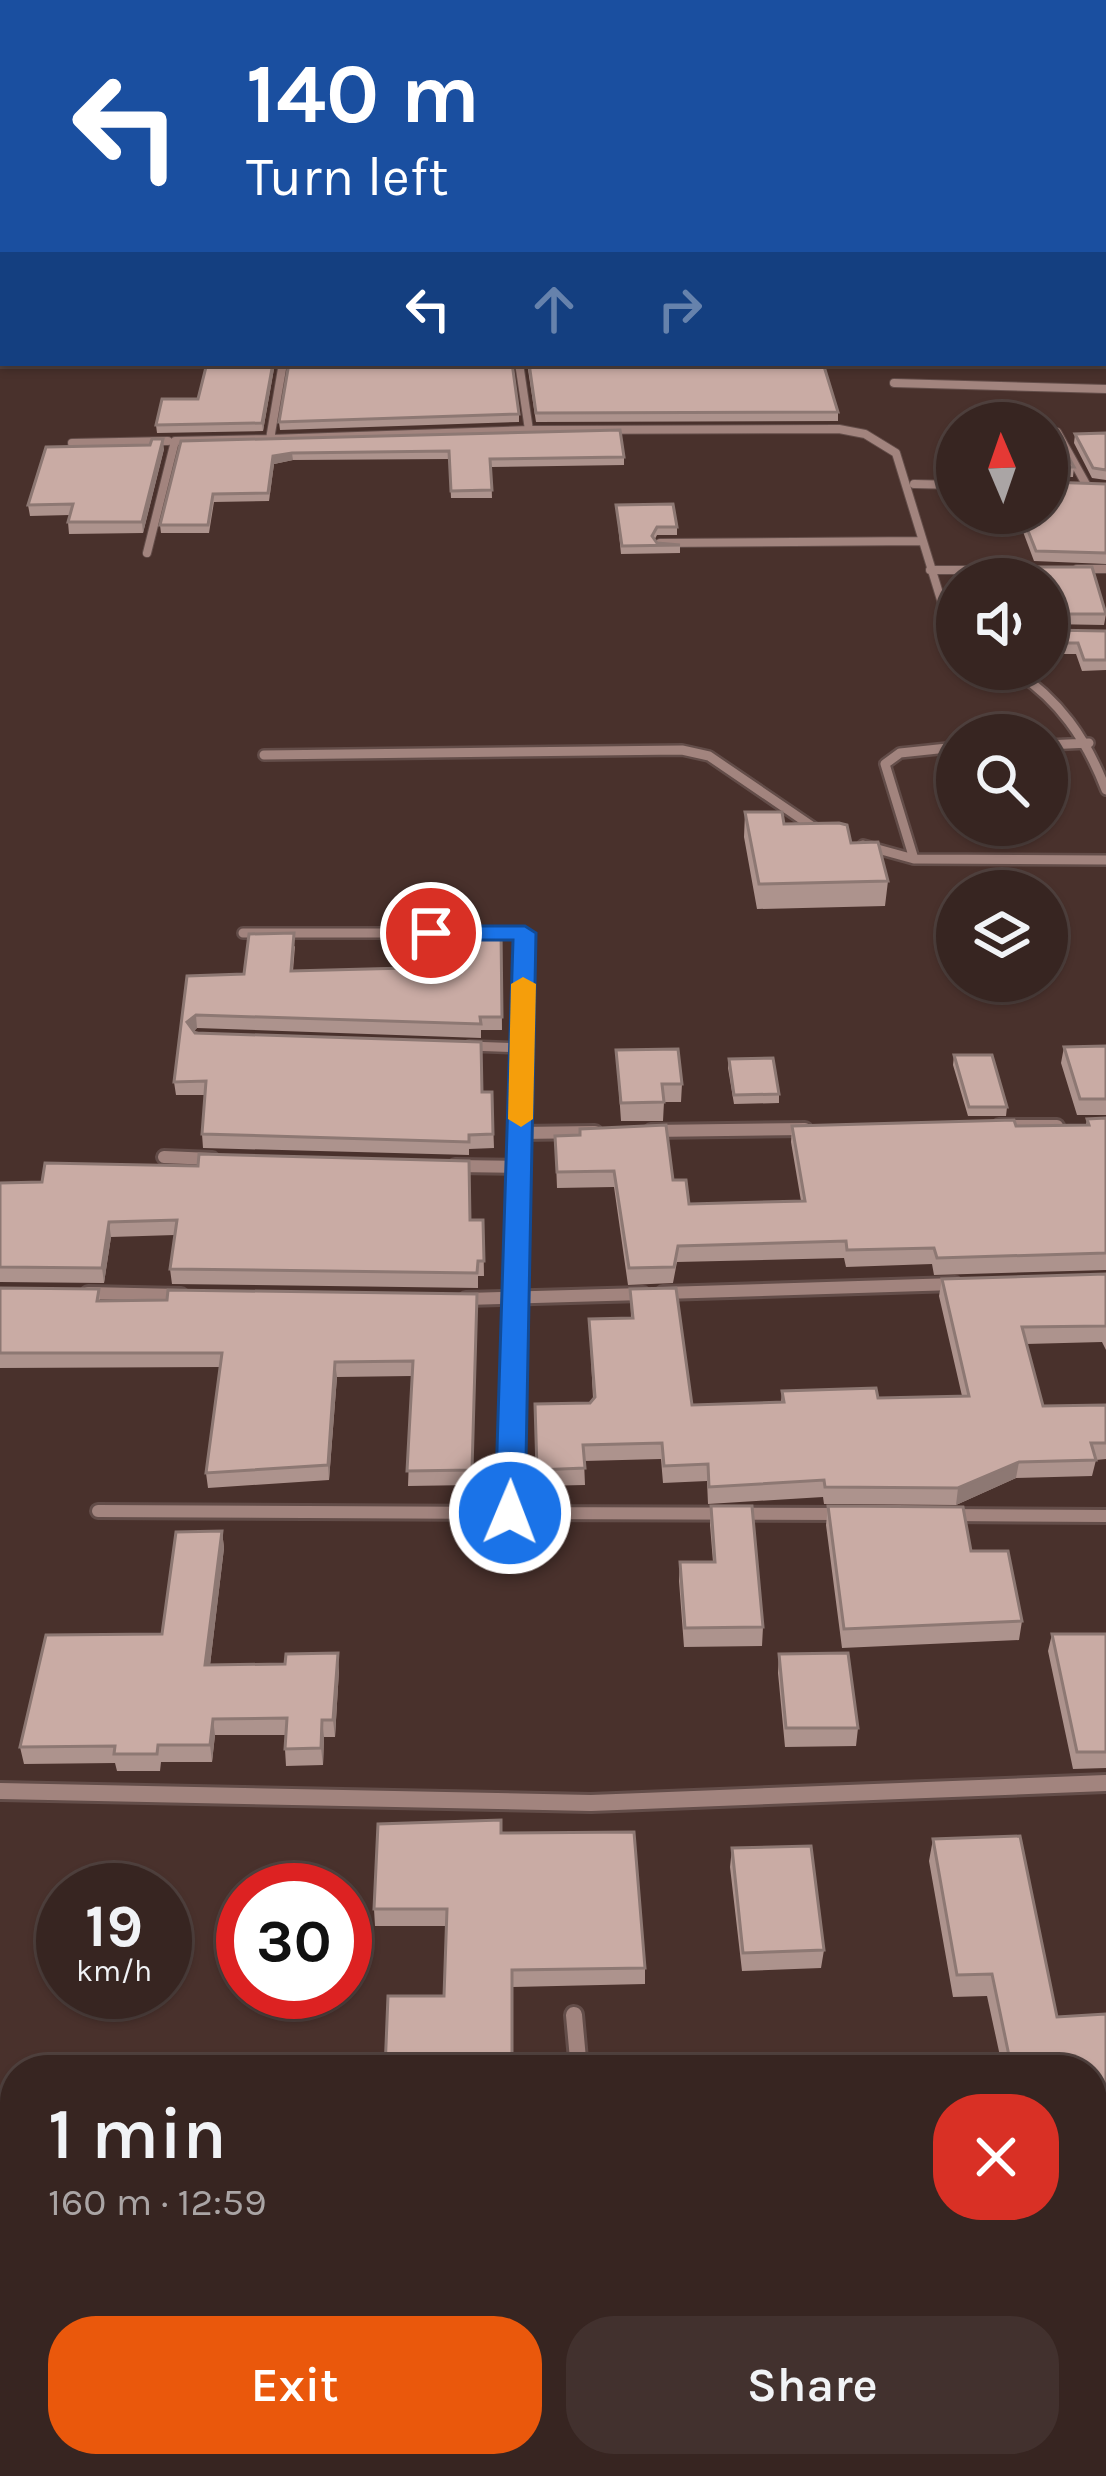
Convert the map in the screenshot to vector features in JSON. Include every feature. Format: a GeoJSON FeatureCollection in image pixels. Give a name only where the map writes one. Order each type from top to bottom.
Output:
{"type":"FeatureCollection","features":[{"type":"Feature","properties":{"kind":"street"},"geometry":{"type":"LineString","coordinates":[[270,439],[283,366]]}},
{"type":"Feature","properties":{"kind":"street"},"geometry":{"type":"LineString","coordinates":[[519,366],[529,430]]}},
{"type":"Feature","properties":{"kind":"street"},"geometry":{"type":"LineString","coordinates":[[894,383],[1106,389]]}},
{"type":"Feature","properties":{"kind":"street"},"geometry":{"type":"LineString","coordinates":[[71,443],[529,430],[856,430],[888,445],[914,484],[920,542],[936,587]]}},
{"type":"Feature","properties":{"kind":"street"},"geometry":{"type":"LineString","coordinates":[[147,553],[175,441]]}},
{"type":"Feature","properties":{"kind":"street"},"geometry":{"type":"LineString","coordinates":[[1068,452],[1087,486]]}},
{"type":"Feature","properties":{"kind":"street"},"geometry":{"type":"LineString","coordinates":[[914,484],[936,484]]}},
{"type":"Feature","properties":{"kind":"street"},"geometry":{"type":"LineString","coordinates":[[1068,485],[1106,486]]}},
{"type":"Feature","properties":{"kind":"street"},"geometry":{"type":"LineString","coordinates":[[660,543],[920,542]]}},
{"type":"Feature","properties":{"kind":"street"},"geometry":{"type":"LineString","coordinates":[[1068,569],[1106,569]]}},
{"type":"Feature","properties":{"kind":"street"},"geometry":{"type":"LineString","coordinates":[[929,570],[936,570]]}},
{"type":"Feature","properties":{"kind":"street"},"geometry":{"type":"LineString","coordinates":[[1046,690],[1089,743],[1106,790]]}},
{"type":"Feature","properties":{"kind":"street"},"geometry":{"type":"LineString","coordinates":[[1068,744],[1089,743]]}},
{"type":"Feature","properties":{"kind":"street"},"geometry":{"type":"LineString","coordinates":[[263,755],[682,750],[709,756],[829,836]]}},
{"type":"Feature","properties":{"kind":"street"},"geometry":{"type":"LineString","coordinates":[[914,859],[885,764],[900,753],[936,750]]}},
{"type":"Feature","properties":{"kind":"street"},"geometry":{"type":"LineString","coordinates":[[850,842],[914,859],[1106,860]]}},
{"type":"Feature","properties":{"kind":"street"},"geometry":{"type":"LineString","coordinates":[[242,933],[431,933]]}},
{"type":"Feature","properties":{"kind":"street"},"geometry":{"type":"LineString","coordinates":[[478,933],[525,933],[510,1513]]}},
{"type":"Feature","properties":{"kind":"street"},"geometry":{"type":"LineString","coordinates":[[452,1045],[522,1048]]}},
{"type":"Feature","properties":{"kind":"street"},"geometry":{"type":"LineString","coordinates":[[989,1126],[1083,1125]]}},
{"type":"Feature","properties":{"kind":"street"},"geometry":{"type":"LineString","coordinates":[[638,1132],[825,1129]]}},
{"type":"Feature","properties":{"kind":"street"},"geometry":{"type":"LineString","coordinates":[[520,1133],[614,1132]]}},
{"type":"Feature","properties":{"kind":"street"},"geometry":{"type":"LineString","coordinates":[[164,1157],[235,1159]]}},
{"type":"Feature","properties":{"kind":"street"},"geometry":{"type":"LineString","coordinates":[[448,1165],[520,1167]]}},
{"type":"Feature","properties":{"kind":"street"},"geometry":{"type":"LineString","coordinates":[[445,1298],[516,1300],[968,1284]]}},
{"type":"Feature","properties":{"kind":"street"},"geometry":{"type":"LineString","coordinates":[[70,1293],[188,1295]]}},
{"type":"Feature","properties":{"kind":"street"},"geometry":{"type":"LineString","coordinates":[[98,1511],[868,1514]]}},
{"type":"Feature","properties":{"kind":"street"},"geometry":{"type":"LineString","coordinates":[[939,1515],[1106,1516]]}},
{"type":"Feature","properties":{"kind":"street"},"geometry":{"type":"LineString","coordinates":[[0,1790],[591,1802],[1106,1783]]}},
{"type":"Feature","properties":{"kind":"street"},"geometry":{"type":"LineString","coordinates":[[574,2015],[578,2055]]}},
{"type":"Feature","properties":{"kind":"building"},"geometry":{"type":"Polygon","coordinates":[[[206,366],[272,366],[262,423],[156,425],[162,399],[198,399],[206,366]]]}},
{"type":"Feature","properties":{"kind":"building"},"geometry":{"type":"Polygon","coordinates":[[[288,366],[512,366],[519,414],[279,422],[288,366]]]}},
{"type":"Feature","properties":{"kind":"building"},"geometry":{"type":"Polygon","coordinates":[[[529,366],[824,366],[838,412],[536,413],[529,366]]]}},
{"type":"Feature","properties":{"kind":"building"},"geometry":{"type":"Polygon","coordinates":[[[620,430],[624,457],[490,459],[492,490],[451,491],[449,451],[273,456],[268,493],[213,494],[208,525],[160,525],[181,441],[620,430]]]}},
{"type":"Feature","properties":{"kind":"building"},"geometry":{"type":"Polygon","coordinates":[[[1106,433],[1106,470],[1093,468],[1075,434],[1106,433]]]}},
{"type":"Feature","properties":{"kind":"building"},"geometry":{"type":"Polygon","coordinates":[[[152,439],[163,439],[142,522],[68,522],[73,504],[28,505],[46,447],[150,445],[152,439]]]}},
{"type":"Feature","properties":{"kind":"building"},"geometry":{"type":"Polygon","coordinates":[[[1068,483],[1106,484],[1106,553],[1036,551],[1029,534],[1068,534],[1068,483]]]}},
{"type":"Feature","properties":{"kind":"building"},"geometry":{"type":"Polygon","coordinates":[[[673,504],[677,527],[657,527],[652,536],[657,543],[680,545],[622,546],[616,505],[673,504]]]}},
{"type":"Feature","properties":{"kind":"building"},"geometry":{"type":"Polygon","coordinates":[[[1068,567],[1092,567],[1106,614],[1068,614],[1068,567]]]}},
{"type":"Feature","properties":{"kind":"building"},"geometry":{"type":"Polygon","coordinates":[[[1068,630],[1106,631],[1106,660],[1084,660],[1078,643],[1068,643],[1068,630]]]}},
{"type":"Feature","properties":{"kind":"building"},"geometry":{"type":"Polygon","coordinates":[[[745,812],[782,812],[784,824],[847,825],[851,843],[878,842],[888,881],[759,884],[745,812]]]}},
{"type":"Feature","properties":{"kind":"building"},"geometry":{"type":"Polygon","coordinates":[[[407,931],[501,932],[502,1017],[480,1017],[481,1024],[196,1015],[187,1022],[195,1033],[481,1042],[482,1092],[492,1092],[493,1134],[469,1135],[469,1142],[202,1134],[206,1081],[174,1082],[187,976],[244,974],[249,934],[294,933],[291,971],[406,968],[407,931]]]}},
{"type":"Feature","properties":{"kind":"building"},"geometry":{"type":"Polygon","coordinates":[[[1106,1046],[1106,1099],[1080,1099],[1064,1047],[1106,1046]]]}},
{"type":"Feature","properties":{"kind":"building"},"geometry":{"type":"Polygon","coordinates":[[[678,1049],[682,1084],[662,1084],[664,1102],[621,1103],[616,1050],[678,1049]]]}},
{"type":"Feature","properties":{"kind":"building"},"geometry":{"type":"Polygon","coordinates":[[[954,1055],[992,1055],[1007,1107],[969,1107],[954,1055]]]}},
{"type":"Feature","properties":{"kind":"building"},"geometry":{"type":"Polygon","coordinates":[[[773,1058],[779,1094],[734,1095],[729,1059],[773,1058]]]}},
{"type":"Feature","properties":{"kind":"building"},"geometry":{"type":"Polygon","coordinates":[[[1106,1118],[1106,1253],[937,1258],[934,1248],[847,1250],[846,1241],[678,1246],[674,1267],[629,1268],[614,1171],[557,1172],[555,1136],[580,1135],[580,1129],[666,1125],[673,1180],[686,1180],[689,1204],[805,1201],[792,1126],[1014,1120],[1016,1126],[1089,1125],[1087,1119],[1106,1118]]]}},
{"type":"Feature","properties":{"kind":"building"},"geometry":{"type":"Polygon","coordinates":[[[199,1154],[469,1161],[470,1220],[483,1220],[484,1261],[478,1261],[477,1273],[170,1269],[177,1220],[109,1222],[102,1268],[0,1267],[0,1183],[42,1182],[45,1163],[198,1166],[199,1154]]]}},
{"type":"Feature","properties":{"kind":"building"},"geometry":{"type":"Polygon","coordinates":[[[1106,1274],[1106,1326],[1022,1327],[1043,1406],[1106,1405],[1106,1443],[1091,1443],[1096,1460],[1019,1462],[958,1488],[825,1487],[824,1480],[709,1487],[708,1464],[664,1466],[662,1443],[583,1445],[585,1468],[537,1470],[535,1404],[590,1403],[595,1397],[589,1319],[633,1318],[630,1289],[676,1288],[692,1405],[784,1402],[782,1391],[876,1388],[878,1398],[969,1396],[942,1279],[1106,1274]]]}},
{"type":"Feature","properties":{"kind":"building"},"geometry":{"type":"Polygon","coordinates":[[[0,1288],[99,1289],[97,1301],[167,1300],[168,1290],[477,1294],[472,1470],[407,1471],[413,1361],[335,1362],[328,1465],[206,1473],[222,1353],[0,1353],[0,1288]]]}},
{"type":"Feature","properties":{"kind":"building"},"geometry":{"type":"Polygon","coordinates":[[[711,1506],[752,1506],[763,1627],[685,1628],[680,1562],[715,1562],[711,1506]]]}},
{"type":"Feature","properties":{"kind":"building"},"geometry":{"type":"Polygon","coordinates":[[[828,1506],[963,1507],[971,1551],[1008,1551],[1022,1621],[844,1629],[828,1506]]]}},
{"type":"Feature","properties":{"kind":"building"},"geometry":{"type":"Polygon","coordinates":[[[222,1531],[205,1665],[285,1664],[286,1654],[338,1653],[333,1720],[322,1720],[321,1748],[285,1749],[287,1718],[213,1719],[210,1745],[158,1745],[157,1754],[114,1754],[115,1746],[20,1747],[46,1635],[162,1634],[176,1532],[222,1531]]]}},
{"type":"Feature","properties":{"kind":"building"},"geometry":{"type":"Polygon","coordinates":[[[1052,1634],[1106,1634],[1106,1752],[1077,1752],[1052,1634]]]}},
{"type":"Feature","properties":{"kind":"building"},"geometry":{"type":"Polygon","coordinates":[[[848,1653],[858,1728],[786,1728],[779,1654],[848,1653]]]}},
{"type":"Feature","properties":{"kind":"building"},"geometry":{"type":"Polygon","coordinates":[[[501,1820],[501,1833],[634,1832],[645,1968],[512,1970],[512,2055],[386,2055],[388,1996],[444,1996],[447,1909],[374,1909],[378,1824],[501,1820]]]}},
{"type":"Feature","properties":{"kind":"building"},"geometry":{"type":"Polygon","coordinates":[[[1020,1836],[1057,2017],[1106,2014],[1106,2055],[1009,2055],[992,1974],[957,1975],[933,1839],[1020,1836]]]}},
{"type":"Feature","properties":{"kind":"building"},"geometry":{"type":"Polygon","coordinates":[[[811,1846],[824,1950],[743,1953],[732,1848],[811,1846]]]}},
{"type":"Feature","properties":{"kind":"slow traffic"},"geometry":{"type":"LineString","coordinates":[[521,1119],[523,984]]}},
{"type":"Feature","properties":{"kind":"route"},"geometry":{"type":"LineString","coordinates":[[431,933],[525,933],[510,1513]]}}]}
